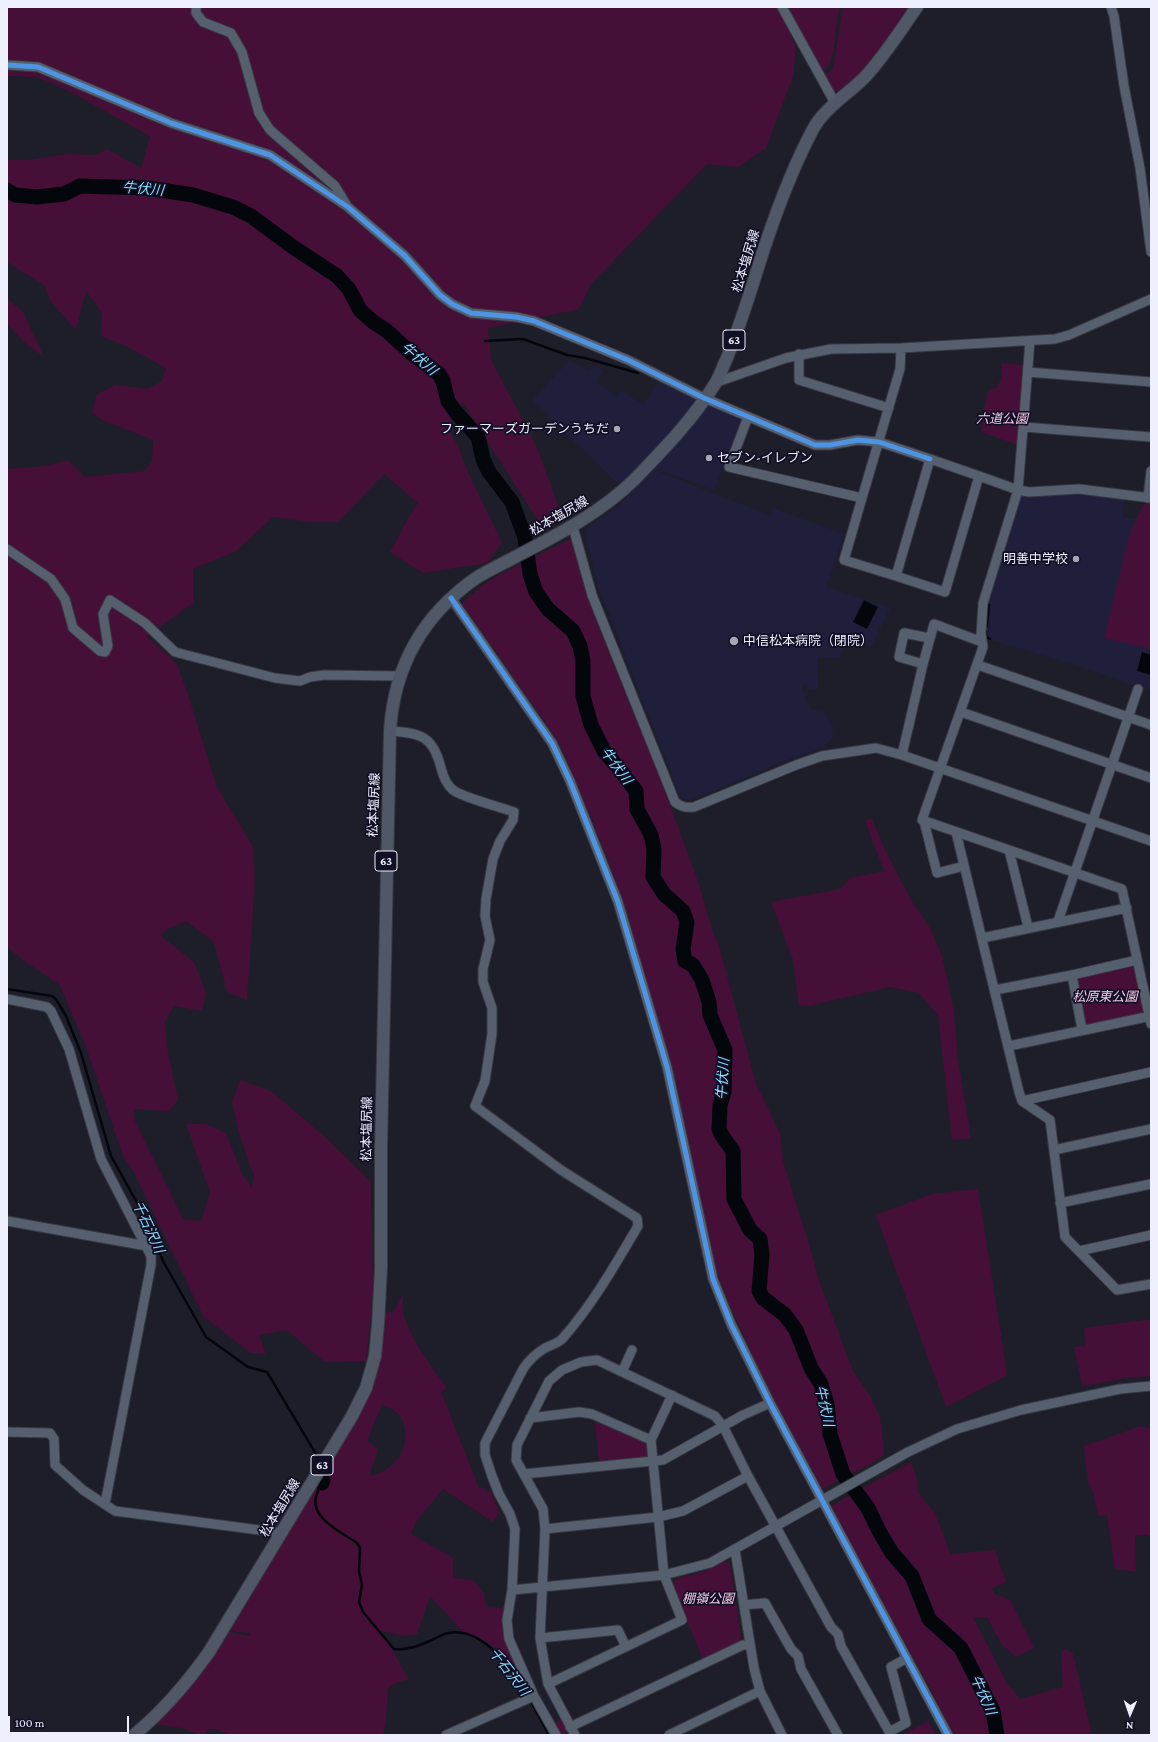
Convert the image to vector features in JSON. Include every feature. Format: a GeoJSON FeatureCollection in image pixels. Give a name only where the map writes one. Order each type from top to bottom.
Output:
{"type":"FeatureCollection","features":[{"type":"Feature","properties":{"kind":"main road","name":"松本塩尻線"},"geometry":{"type":"LineString","coordinates":[[134,1735],[149,1722],[185,1685],[209,1652],[352,1416],[366,1388],[375,1356],[381,1268],[380,1156],[390,731],[394,695],[399,676],[417,639],[435,615],[454,596],[478,577],[569,529],[599,510],[631,482],[669,443],[704,398],[716,382],[741,322],[775,213],[813,128],[835,103],[866,76],[892,43],[917,7]]}},
{"type":"Feature","properties":{"kind":"street"},"geometry":{"type":"LineString","coordinates":[[196,7],[196,13],[203,22],[231,33],[242,52],[259,113],[270,130],[335,186],[348,207]]}},
{"type":"Feature","properties":{"kind":"street"},"geometry":{"type":"LineString","coordinates":[[782,7],[835,103]]}},
{"type":"Feature","properties":{"kind":"street"},"geometry":{"type":"LineString","coordinates":[[1111,7],[1114,16],[1124,86],[1140,168],[1151,252]]}},
{"type":"Feature","properties":{"kind":"street"},"geometry":{"type":"LineString","coordinates":[[7,65],[38,67],[172,123],[270,155],[348,207],[405,256],[440,295],[452,304],[471,313],[516,317],[534,321],[628,360],[704,398],[816,445],[830,445],[858,440],[879,442],[1018,490],[1029,492],[1079,489],[1150,498],[1151,471]]}},
{"type":"Feature","properties":{"kind":"street"},"geometry":{"type":"LineString","coordinates":[[716,382],[799,354],[831,349],[901,348],[1055,339],[1069,335],[1151,299]]}},
{"type":"Feature","properties":{"kind":"street"},"geometry":{"type":"LineString","coordinates":[[964,866],[937,873],[924,821],[922,820],[984,647],[982,642],[983,603],[1018,490],[1030,341]]}},
{"type":"Feature","properties":{"kind":"street"},"geometry":{"type":"LineString","coordinates":[[901,348],[900,369],[844,560],[945,592],[979,476]]}},
{"type":"Feature","properties":{"kind":"street"},"geometry":{"type":"LineString","coordinates":[[799,354],[798,380],[889,408]]}},
{"type":"Feature","properties":{"kind":"street"},"geometry":{"type":"LineString","coordinates":[[1028,372],[1151,382]]}},
{"type":"Feature","properties":{"kind":"street"},"geometry":{"type":"LineString","coordinates":[[748,417],[729,466],[862,498]]}},
{"type":"Feature","properties":{"kind":"street"},"geometry":{"type":"LineString","coordinates":[[1024,428],[1151,437]]}},
{"type":"Feature","properties":{"kind":"street"},"geometry":{"type":"LineString","coordinates":[[896,576],[930,459]]}},
{"type":"Feature","properties":{"kind":"street"},"geometry":{"type":"LineString","coordinates":[[569,529],[592,595],[675,802],[679,805],[689,808],[694,807],[796,765],[822,756],[876,748],[902,755],[1151,840]]}},
{"type":"Feature","properties":{"kind":"street"},"geometry":{"type":"LineString","coordinates":[[7,549],[51,579],[64,599],[73,628],[100,652],[105,652],[108,646],[103,614],[110,600],[145,623],[175,652],[182,654],[275,678],[300,681],[324,674],[399,676]]}},
{"type":"Feature","properties":{"kind":"street"},"geometry":{"type":"LineString","coordinates":[[454,596],[552,743],[570,782],[618,902],[667,1067],[713,1279],[731,1324],[770,1403],[824,1499],[948,1735]]}},
{"type":"Feature","properties":{"kind":"street"},"geometry":{"type":"LineString","coordinates":[[902,755],[929,638],[934,624],[982,642]]}},
{"type":"Feature","properties":{"kind":"street"},"geometry":{"type":"LineString","coordinates":[[923,664],[899,657],[904,633],[929,638]]}},
{"type":"Feature","properties":{"kind":"street"},"geometry":{"type":"LineString","coordinates":[[978,665],[1151,725]]}},
{"type":"Feature","properties":{"kind":"street"},"geometry":{"type":"LineString","coordinates":[[1058,921],[1094,821],[1138,689]]}},
{"type":"Feature","properties":{"kind":"street"},"geometry":{"type":"LineString","coordinates":[[961,712],[1151,778]]}},
{"type":"Feature","properties":{"kind":"street"},"geometry":{"type":"LineString","coordinates":[[390,731],[412,732],[422,736],[434,747],[444,777],[452,790],[514,812],[513,820],[500,841],[493,859],[486,899],[485,916],[490,940],[483,969],[483,982],[492,1008],[492,1034],[485,1082],[475,1106],[561,1170],[637,1218],[638,1226],[607,1279],[570,1330],[561,1340],[538,1352],[530,1359],[523,1369],[485,1443],[485,1455],[492,1476],[499,1494],[510,1514],[515,1529],[512,1590],[507,1620],[509,1639],[530,1698],[556,1735]]}},
{"type":"Feature","properties":{"kind":"street"},"geometry":{"type":"LineString","coordinates":[[924,821],[1122,889],[1151,1019],[1082,1030],[1009,1046]]}},
{"type":"Feature","properties":{"kind":"street"},"geometry":{"type":"LineString","coordinates":[[956,832],[1022,1101],[1050,1120],[1065,1237],[1117,1290],[1151,1284]]}},
{"type":"Feature","properties":{"kind":"street"},"geometry":{"type":"LineString","coordinates":[[1009,850],[1028,927]]}},
{"type":"Feature","properties":{"kind":"street"},"geometry":{"type":"LineString","coordinates":[[982,938],[1028,927],[1126,908]]}},
{"type":"Feature","properties":{"kind":"street"},"geometry":{"type":"LineString","coordinates":[[995,990],[1072,975],[1137,960]]}},
{"type":"Feature","properties":{"kind":"street"},"geometry":{"type":"LineString","coordinates":[[1072,975],[1082,1030]]}},
{"type":"Feature","properties":{"kind":"street"},"geometry":{"type":"LineString","coordinates":[[7,999],[47,1007],[51,1011],[69,1048],[101,1159],[151,1256],[151,1265],[105,1504]]}},
{"type":"Feature","properties":{"kind":"street"},"geometry":{"type":"LineString","coordinates":[[1022,1101],[1151,1072]]}},
{"type":"Feature","properties":{"kind":"street"},"geometry":{"type":"LineString","coordinates":[[1054,1150],[1151,1129]]}},
{"type":"Feature","properties":{"kind":"street"},"geometry":{"type":"LineString","coordinates":[[1060,1203],[1151,1184]]}},
{"type":"Feature","properties":{"kind":"street"},"geometry":{"type":"LineString","coordinates":[[7,1221],[147,1246]]}},
{"type":"Feature","properties":{"kind":"street"},"geometry":{"type":"LineString","coordinates":[[1079,1251],[1151,1235]]}},
{"type":"Feature","properties":{"kind":"street"},"geometry":{"type":"LineString","coordinates":[[622,1372],[632,1350]]}},
{"type":"Feature","properties":{"kind":"street"},"geometry":{"type":"LineString","coordinates":[[749,1645],[743,1645],[572,1731],[548,1684],[540,1638],[545,1529],[543,1509],[516,1460],[517,1445],[549,1380],[562,1370],[581,1362],[597,1360],[715,1416],[723,1426],[748,1476],[831,1627],[838,1634],[841,1646],[890,1734],[906,1723],[891,1667],[907,1658]]}},
{"type":"Feature","properties":{"kind":"street"},"geometry":{"type":"LineString","coordinates":[[512,1590],[664,1575],[710,1564],[887,1464],[944,1435],[1008,1413],[1120,1389],[1151,1386]]}},
{"type":"Feature","properties":{"kind":"street"},"geometry":{"type":"LineString","coordinates":[[548,1684],[682,1620],[664,1575],[651,1440],[672,1395]]}},
{"type":"Feature","properties":{"kind":"street"},"geometry":{"type":"LineString","coordinates":[[524,1474],[663,1460],[743,1415],[770,1403]]}},
{"type":"Feature","properties":{"kind":"street"},"geometry":{"type":"LineString","coordinates":[[530,1418],[579,1412],[592,1414],[651,1440]]}},
{"type":"Feature","properties":{"kind":"street"},"geometry":{"type":"LineString","coordinates":[[7,1432],[50,1434],[54,1439],[55,1465],[83,1490],[116,1511],[282,1533]]}},
{"type":"Feature","properties":{"kind":"street"},"geometry":{"type":"LineString","coordinates":[[545,1529],[658,1517],[683,1511],[748,1476]]}},
{"type":"Feature","properties":{"kind":"street"},"geometry":{"type":"LineString","coordinates":[[735,1550],[749,1645],[760,1691],[780,1734]]}},
{"type":"Feature","properties":{"kind":"street"},"geometry":{"type":"LineString","coordinates":[[744,1605],[765,1603],[790,1649],[798,1656],[801,1669],[838,1735]]}},
{"type":"Feature","properties":{"kind":"street"},"geometry":{"type":"LineString","coordinates":[[540,1638],[618,1630],[626,1647]]}},
{"type":"Feature","properties":{"kind":"street"},"geometry":{"type":"LineString","coordinates":[[669,1735],[760,1691]]}},
{"type":"Feature","properties":{"kind":"street"},"geometry":{"type":"LineString","coordinates":[[446,1735],[530,1698]]}},
{"type":"Feature","properties":{"kind":"shaded area","name":"ファーマーズガーデンうちだ"},"geometry":{"type":"Polygon","coordinates":[[[569,361],[588,370],[591,366],[603,370],[596,382],[617,396],[621,390],[643,405],[659,381],[695,399],[695,402],[648,458],[619,485],[532,400],[569,361]]]}},
{"type":"Feature","properties":{"kind":"shaded area"},"geometry":{"type":"Polygon","coordinates":[[[706,405],[742,419],[714,490],[653,468],[706,405]]]}},
{"type":"Feature","properties":{"kind":"shaded area","name":"中信松本病院（閉院）"},"geometry":{"type":"Polygon","coordinates":[[[654,470],[771,516],[772,508],[844,534],[826,587],[890,608],[871,647],[850,635],[839,658],[819,657],[817,659],[818,689],[810,689],[805,684],[802,685],[810,709],[824,712],[832,725],[833,736],[830,741],[824,744],[826,747],[792,758],[690,800],[684,799],[680,795],[597,583],[586,536],[588,527],[616,508],[654,470]]]}},
{"type":"Feature","properties":{"kind":"shaded area","name":"明善中学校"},"geometry":{"type":"Polygon","coordinates":[[[1074,495],[1124,499],[1123,517],[1136,519],[1144,504],[1151,504],[1151,691],[1077,665],[985,638],[989,598],[1021,496],[1074,495]]]}},
{"type":"Feature","properties":{"kind":"shaded area"},"geometry":{"type":"Polygon","coordinates":[[[864,600],[878,607],[867,629],[853,622],[864,600]]]}},
{"type":"Feature","properties":{"kind":"shaded area"},"geometry":{"type":"Polygon","coordinates":[[[1142,652],[1151,655],[1151,675],[1137,671],[1142,652]]]}},
{"type":"Feature","properties":{"kind":"green space"},"geometry":{"type":"Polygon","coordinates":[[[7,7],[776,7],[780,11],[796,47],[793,76],[766,148],[738,167],[707,164],[591,284],[579,309],[488,328],[491,360],[536,445],[562,516],[544,530],[463,403],[447,427],[459,448],[466,468],[502,543],[487,563],[423,573],[390,552],[418,503],[384,474],[338,522],[310,522],[273,517],[236,551],[193,569],[193,603],[147,636],[177,664],[217,787],[253,847],[255,879],[247,1000],[227,992],[214,942],[186,921],[167,929],[161,936],[194,962],[206,993],[202,1011],[174,1006],[165,1021],[167,1047],[178,1100],[169,1111],[133,1109],[135,1121],[183,1219],[201,1221],[210,1193],[186,1124],[206,1124],[226,1133],[241,1172],[252,1188],[254,1176],[239,1133],[232,1102],[240,1080],[271,1091],[324,1136],[371,1182],[373,1293],[366,1361],[325,1362],[287,1330],[259,1335],[266,1354],[251,1353],[203,1316],[134,1172],[123,1156],[84,1041],[59,984],[27,963],[7,947],[7,469],[46,466],[68,460],[85,477],[145,471],[152,461],[153,440],[102,420],[92,413],[97,394],[115,385],[147,389],[162,381],[166,368],[126,346],[101,336],[102,313],[86,291],[76,330],[51,302],[45,286],[7,262],[7,160],[28,160],[68,154],[96,155],[107,149],[141,168],[150,136],[69,91],[37,77],[7,76],[7,7]]]}},
{"type":"Feature","properties":{"kind":"green space"},"geometry":{"type":"Polygon","coordinates":[[[786,7],[840,7],[834,50],[828,66],[823,72],[786,7]]]}},
{"type":"Feature","properties":{"kind":"green space"},"geometry":{"type":"Polygon","coordinates":[[[843,7],[912,7],[863,76],[843,93],[834,91],[824,75],[832,70],[834,63],[843,7]]]}},
{"type":"Feature","properties":{"kind":"green space"},"geometry":{"type":"Polygon","coordinates":[[[7,298],[23,312],[44,357],[25,343],[7,324],[7,298]]]}},
{"type":"Feature","properties":{"kind":"green space","name":"六道公園"},"geometry":{"type":"Polygon","coordinates":[[[1002,363],[1024,365],[1018,445],[981,432],[987,393],[990,389],[997,388],[1001,378],[1002,363]]]}},
{"type":"Feature","properties":{"kind":"green space"},"geometry":{"type":"Polygon","coordinates":[[[1144,504],[1151,504],[1151,649],[1104,638],[1130,532],[1144,504]]]}},
{"type":"Feature","properties":{"kind":"green space"},"geometry":{"type":"Polygon","coordinates":[[[570,539],[575,542],[586,592],[601,633],[647,743],[699,884],[712,930],[719,946],[756,1084],[780,1133],[783,1161],[817,1275],[853,1371],[869,1394],[880,1417],[884,1449],[883,1456],[822,1489],[768,1389],[726,1297],[712,1258],[674,1072],[615,879],[593,822],[562,749],[462,603],[483,585],[499,575],[570,539]]]}},
{"type":"Feature","properties":{"kind":"green space"},"geometry":{"type":"Polygon","coordinates":[[[872,819],[886,852],[911,900],[930,928],[942,956],[952,1001],[956,1030],[957,1055],[971,1138],[952,1140],[938,1015],[919,993],[890,987],[808,1006],[799,1005],[793,960],[771,902],[840,889],[850,878],[884,871],[865,821],[872,819]]]}},
{"type":"Feature","properties":{"kind":"green space","name":"松原東公園"},"geometry":{"type":"Polygon","coordinates":[[[1130,966],[1135,968],[1144,1011],[1143,1014],[1088,1025],[1085,1023],[1076,981],[1079,977],[1130,966]]]}},
{"type":"Feature","properties":{"kind":"green space"},"geometry":{"type":"Polygon","coordinates":[[[978,1189],[1007,1373],[1006,1376],[946,1407],[876,1215],[932,1194],[978,1189]]]}},
{"type":"Feature","properties":{"kind":"green space"},"geometry":{"type":"Polygon","coordinates":[[[403,1294],[403,1310],[409,1330],[447,1388],[441,1392],[479,1488],[484,1487],[485,1492],[491,1492],[499,1512],[493,1522],[443,1489],[415,1523],[411,1534],[453,1558],[453,1578],[473,1580],[484,1593],[486,1607],[505,1608],[503,1632],[528,1694],[494,1647],[481,1639],[462,1631],[430,1596],[417,1634],[404,1636],[378,1630],[392,1649],[408,1679],[392,1685],[388,1689],[386,1720],[383,1735],[231,1735],[215,1729],[208,1729],[204,1735],[200,1735],[182,1728],[159,1725],[157,1721],[228,1632],[250,1636],[250,1633],[233,1631],[231,1627],[363,1404],[382,1314],[394,1311],[403,1294]],[[382,1404],[367,1441],[377,1448],[377,1453],[369,1476],[387,1469],[395,1462],[401,1454],[406,1436],[399,1414],[382,1404]]]}},
{"type":"Feature","properties":{"kind":"green space"},"geometry":{"type":"Polygon","coordinates":[[[1151,1319],[1151,1376],[1126,1378],[1082,1386],[1074,1347],[1086,1346],[1084,1328],[1151,1319]]]}},
{"type":"Feature","properties":{"kind":"green space"},"geometry":{"type":"Polygon","coordinates":[[[595,1419],[643,1441],[648,1446],[648,1454],[644,1458],[599,1463],[595,1419]]]}},
{"type":"Feature","properties":{"kind":"green space"},"geometry":{"type":"Polygon","coordinates":[[[1141,1426],[1151,1429],[1151,1535],[1135,1535],[1136,1572],[1115,1569],[1107,1515],[1098,1516],[1093,1491],[1088,1482],[1084,1446],[1141,1426]]]}},
{"type":"Feature","properties":{"kind":"green space"},"geometry":{"type":"Polygon","coordinates":[[[911,1462],[918,1482],[917,1492],[935,1513],[950,1553],[995,1550],[1006,1582],[992,1588],[994,1594],[1010,1600],[1034,1648],[1016,1657],[1002,1645],[987,1617],[973,1617],[1006,1682],[1020,1699],[1063,1687],[1061,1652],[1066,1649],[1073,1654],[1092,1735],[953,1735],[935,1697],[830,1507],[911,1462]]]}},
{"type":"Feature","properties":{"kind":"green space","name":"棚嶺公園"},"geometry":{"type":"Polygon","coordinates":[[[724,1561],[730,1564],[741,1637],[739,1644],[704,1662],[672,1584],[678,1578],[703,1572],[724,1561]]]}},
{"type":"Feature","properties":{"kind":"green space"},"geometry":{"type":"Polygon","coordinates":[[[563,1719],[571,1735],[560,1735],[554,1723],[563,1719]]]}},
{"type":"Feature","properties":{"kind":"green space"},"geometry":{"type":"Polygon","coordinates":[[[928,1721],[936,1735],[902,1735],[928,1721]]]}},
{"type":"Feature","properties":{"kind":"waterway","name":"牛伏川"},"geometry":{"type":"LineString","coordinates":[[7,190],[15,195],[37,197],[64,194],[80,186],[148,188],[193,195],[233,207],[251,216],[293,247],[337,276],[349,289],[360,310],[439,374],[443,381],[448,401],[478,437],[483,459],[489,472],[512,502],[525,538],[530,574],[536,592],[548,609],[573,631],[580,646],[583,661],[583,696],[591,725],[604,751],[636,791],[637,809],[651,835],[654,849],[653,877],[664,894],[683,911],[687,922],[683,949],[685,961],[693,965],[702,980],[709,1002],[710,1015],[725,1050],[724,1092],[720,1105],[719,1129],[733,1151],[734,1199],[750,1230],[760,1239],[762,1255],[759,1291],[763,1298],[785,1315],[796,1330],[811,1368],[821,1384],[827,1404],[830,1434],[843,1474],[868,1508],[892,1553],[912,1576],[929,1619],[961,1648],[993,1711],[997,1735]]}},
{"type":"Feature","properties":{"kind":"waterway","name":"牛伏川"},"geometry":{"type":"LineString","coordinates":[[7,195],[15,195]]}},
{"type":"Feature","properties":{"kind":"waterway"},"geometry":{"type":"LineString","coordinates":[[485,341],[523,339],[567,355],[585,358],[638,373]]}},
{"type":"Feature","properties":{"kind":"waterway"},"geometry":{"type":"LineString","coordinates":[[987,626],[989,605]]}},
{"type":"Feature","properties":{"kind":"waterway"},"geometry":{"type":"LineString","coordinates":[[986,631],[986,637],[990,639]]}},
{"type":"Feature","properties":{"kind":"waterway","name":"千石沢川"},"geometry":{"type":"LineString","coordinates":[[7,989],[52,996],[56,999],[66,1016],[81,1053],[111,1156],[145,1217],[163,1261],[206,1337],[248,1367],[267,1372],[319,1459]]}},
{"type":"Feature","properties":{"kind":"waterway","name":"千石沢川"},"geometry":{"type":"LineString","coordinates":[[322,1483],[316,1497],[315,1505],[318,1512],[329,1524],[357,1543],[360,1548],[359,1571],[362,1585],[359,1602],[363,1612],[394,1649],[414,1647],[448,1633],[465,1633],[481,1640],[495,1652],[509,1668],[532,1704],[549,1735]]}},
{"type":"Feature","properties":{"kind":"cycle path"},"geometry":{"type":"LineString","coordinates":[[7,65],[38,67],[171,123],[270,155],[348,207],[405,256],[440,295],[452,304],[471,313],[516,317],[534,321],[628,360],[704,398],[815,445],[830,445],[858,440],[879,442],[930,459]]}},
{"type":"Feature","properties":{"kind":"cycle path"},"geometry":{"type":"LineString","coordinates":[[451,598],[552,743],[570,781],[618,902],[667,1067],[713,1279],[731,1324],[770,1403],[948,1735]]}},
{"type":"Feature","properties":{"kind":"place","name":"ファーマーズガーデンうちだ"},"geometry":{"type":"Point","coordinates":[617,429]}},
{"type":"Feature","properties":{"kind":"place","name":"セブン-イレブン"},"geometry":{"type":"Point","coordinates":[709,458]}},
{"type":"Feature","properties":{"kind":"place","name":"明善中学校"},"geometry":{"type":"Point","coordinates":[1076,559]}},
{"type":"Feature","properties":{"kind":"place","name":"中信松本病院（閉院）"},"geometry":{"type":"Point","coordinates":[734,641]}}]}
